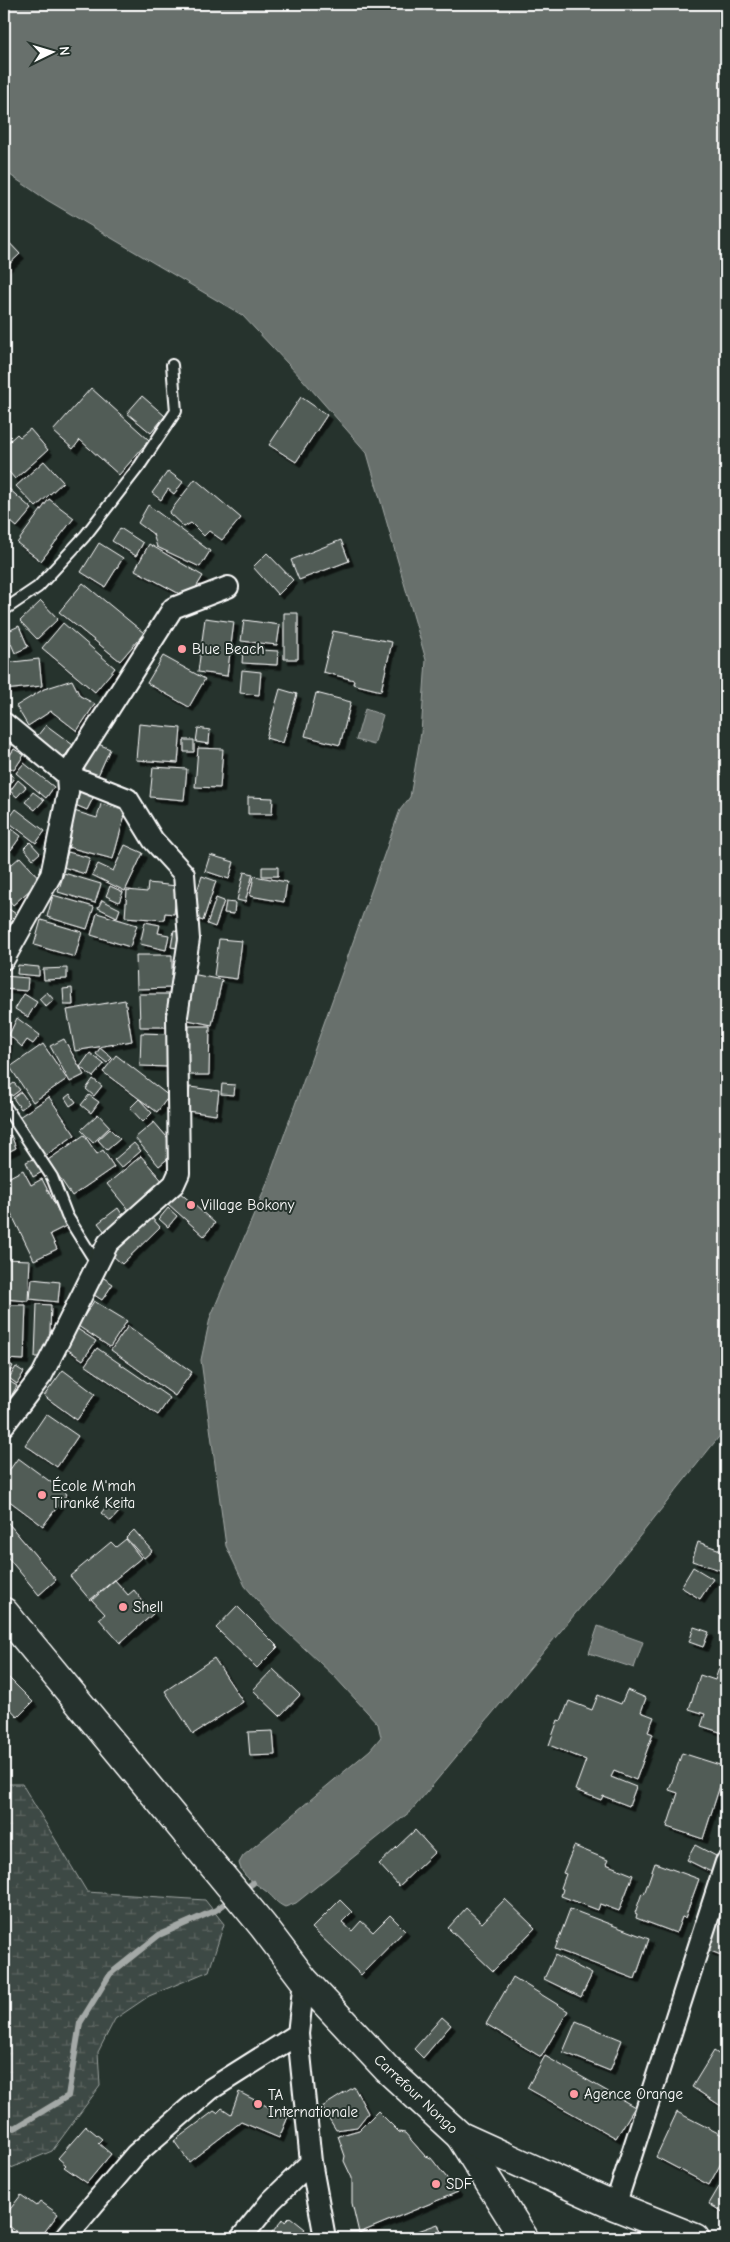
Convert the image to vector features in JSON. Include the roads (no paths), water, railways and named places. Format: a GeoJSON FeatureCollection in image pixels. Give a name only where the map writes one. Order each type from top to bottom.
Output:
{"type":"FeatureCollection","features":[{"type":"Feature","properties":{"kind":"main road","name":"Carrefour Nongo"},"geometry":{"type":"LineString","coordinates":[[4,1612],[263,1926],[304,1980],[387,2069],[460,2136],[615,2206],[695,2238]]}},
{"type":"Feature","properties":{"kind":"main road"},"geometry":{"type":"LineString","coordinates":[[460,2136],[524,2238]]}},
{"type":"Feature","properties":{"kind":"street"},"geometry":{"type":"LineString","coordinates":[[4,959],[51,875],[68,792],[67,775],[173,608],[228,587]]}},
{"type":"Feature","properties":{"kind":"street"},"geometry":{"type":"LineString","coordinates":[[4,723],[67,775],[128,799],[153,840],[184,874],[189,938],[177,1016],[179,1173],[174,1184],[108,1243],[42,1375],[4,1425]]}},
{"type":"Feature","properties":{"kind":"street"},"geometry":{"type":"LineString","coordinates":[[615,2206],[726,1862]]}},
{"type":"Feature","properties":{"kind":"street"},"geometry":{"type":"LineString","coordinates":[[304,1980],[298,2034],[310,2162],[325,2238]]}},
{"type":"Feature","properties":{"kind":"street"},"geometry":{"type":"LineString","coordinates":[[65,2238],[136,2154],[211,2089],[298,2034]]}},
{"type":"Feature","properties":{"kind":"street"},"geometry":{"type":"LineString","coordinates":[[241,2238],[271,2201],[310,2162]]}},
{"type":"Feature","properties":{"kind":"lane"},"geometry":{"type":"LineString","coordinates":[[4,610],[38,588],[85,536],[140,466],[176,412],[172,365]]}},
{"type":"Feature","properties":{"kind":"lane"},"geometry":{"type":"LineString","coordinates":[[4,1104],[52,1177],[67,1216],[97,1264]]}},
{"type":"Feature","properties":{"kind":"waterway"},"geometry":{"type":"LineString","coordinates":[[241,1892],[253,1883]]}},
{"type":"Feature","properties":{"kind":"waterway"},"geometry":{"type":"LineString","coordinates":[[4,2125],[15,2128],[68,2096],[80,2023],[110,1974],[159,1935],[216,1910],[231,1899]]}},
{"type":"Feature","properties":{"kind":"place","name":"Blue Beach"},"geometry":{"type":"Point","coordinates":[182,649]}},
{"type":"Feature","properties":{"kind":"place","name":"Village Bokony"},"geometry":{"type":"Point","coordinates":[191,1205]}},
{"type":"Feature","properties":{"kind":"place","name":"École M'mah Tiranké Keita"},"geometry":{"type":"Point","coordinates":[42,1495]}},
{"type":"Feature","properties":{"kind":"place","name":"Shell"},"geometry":{"type":"Point","coordinates":[123,1607]}},
{"type":"Feature","properties":{"kind":"place","name":"Agence Orange"},"geometry":{"type":"Point","coordinates":[574,2094]}},
{"type":"Feature","properties":{"kind":"place","name":"TA Internationale"},"geometry":{"type":"Point","coordinates":[258,2104]}},
{"type":"Feature","properties":{"kind":"place","name":"SDF"},"geometry":{"type":"Point","coordinates":[436,2184]}}]}
